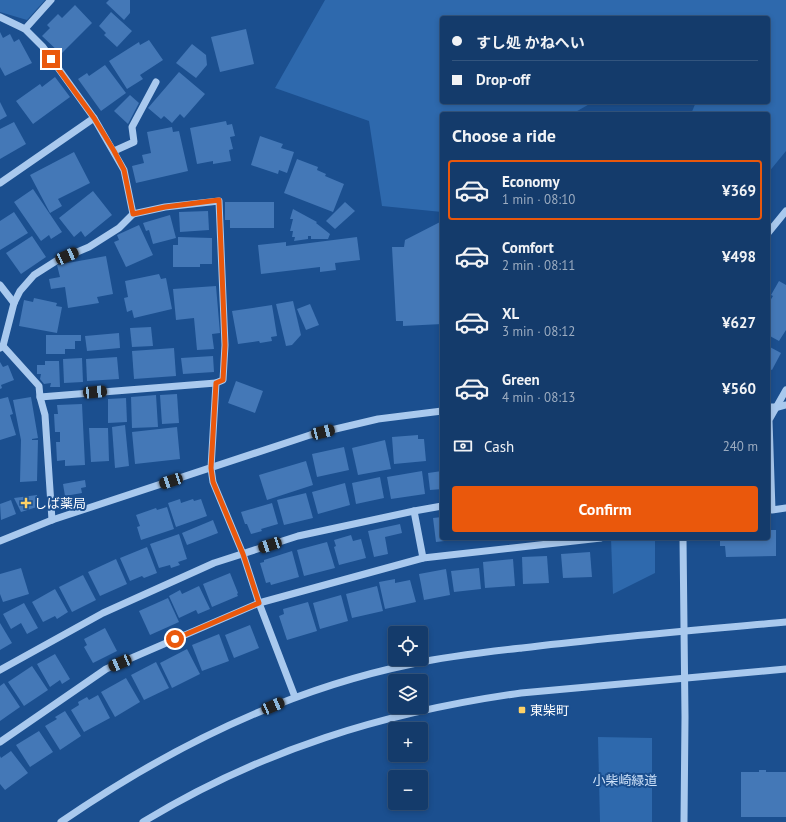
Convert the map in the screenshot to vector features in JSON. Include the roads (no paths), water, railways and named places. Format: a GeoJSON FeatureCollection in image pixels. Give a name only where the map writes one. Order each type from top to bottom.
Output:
{"type":"FeatureCollection","features":[{"type":"Feature","properties":{"kind":"street"},"geometry":{"type":"LineString","coordinates":[[25,29],[50,0]]}},
{"type":"Feature","properties":{"kind":"street"},"geometry":{"type":"LineString","coordinates":[[0,17],[3,17],[25,29],[43,47],[94,118],[124,170],[133,214]]}},
{"type":"Feature","properties":{"kind":"street"},"geometry":{"type":"LineString","coordinates":[[114,151],[134,142],[132,127],[156,82]]}},
{"type":"Feature","properties":{"kind":"street"},"geometry":{"type":"LineString","coordinates":[[0,183],[94,118]]}},
{"type":"Feature","properties":{"kind":"street"},"geometry":{"type":"LineString","coordinates":[[40,396],[216,383],[223,380],[225,345],[219,200],[165,207],[133,214],[119,228],[89,247],[56,261],[34,275],[20,291],[14,303],[2,347],[39,386],[40,396],[45,415],[52,520]]}},
{"type":"Feature","properties":{"kind":"street"},"geometry":{"type":"LineString","coordinates":[[770,231],[786,211]]}},
{"type":"Feature","properties":{"kind":"street"},"geometry":{"type":"LineString","coordinates":[[0,285],[14,303]]}},
{"type":"Feature","properties":{"kind":"street"},"geometry":{"type":"LineString","coordinates":[[216,383],[211,468],[213,482],[243,554],[259,603],[294,697]]}},
{"type":"Feature","properties":{"kind":"street"},"geometry":{"type":"LineString","coordinates":[[786,390],[770,420],[772,510],[786,508]]}},
{"type":"Feature","properties":{"kind":"street"},"geometry":{"type":"LineString","coordinates":[[770,408],[786,405]]}},
{"type":"Feature","properties":{"kind":"street"},"geometry":{"type":"LineString","coordinates":[[0,541],[52,520],[310,435],[378,418],[440,411]]}},
{"type":"Feature","properties":{"kind":"street"},"geometry":{"type":"LineString","coordinates":[[0,670],[103,613],[214,563],[298,536],[440,506]]}},
{"type":"Feature","properties":{"kind":"street"},"geometry":{"type":"LineString","coordinates":[[414,511],[423,558]]}},
{"type":"Feature","properties":{"kind":"street"},"geometry":{"type":"LineString","coordinates":[[0,742],[106,669],[259,603],[423,558],[583,540]]}},
{"type":"Feature","properties":{"kind":"street"},"geometry":{"type":"LineString","coordinates":[[683,540],[684,822]]}},
{"type":"Feature","properties":{"kind":"street"},"geometry":{"type":"LineString","coordinates":[[61,822],[141,770],[195,741],[294,697],[380,671],[443,658],[558,643],[786,622]]}},
{"type":"Feature","properties":{"kind":"street"},"geometry":{"type":"LineString","coordinates":[[143,822],[208,786],[267,758],[360,726],[423,710],[485,698],[521,693],[786,669]]}},
{"type":"Feature","properties":{"kind":"place","name":"しば薬局"},"geometry":{"type":"Point","coordinates":[26,503]}},
{"type":"Feature","properties":{"kind":"place","name":"東柴町"},"geometry":{"type":"Point","coordinates":[522,710]}},
{"type":"Feature","properties":{"kind":"park label","name":"小柴崎緑道"},"geometry":{"type":"Point","coordinates":[625,780]}}]}
